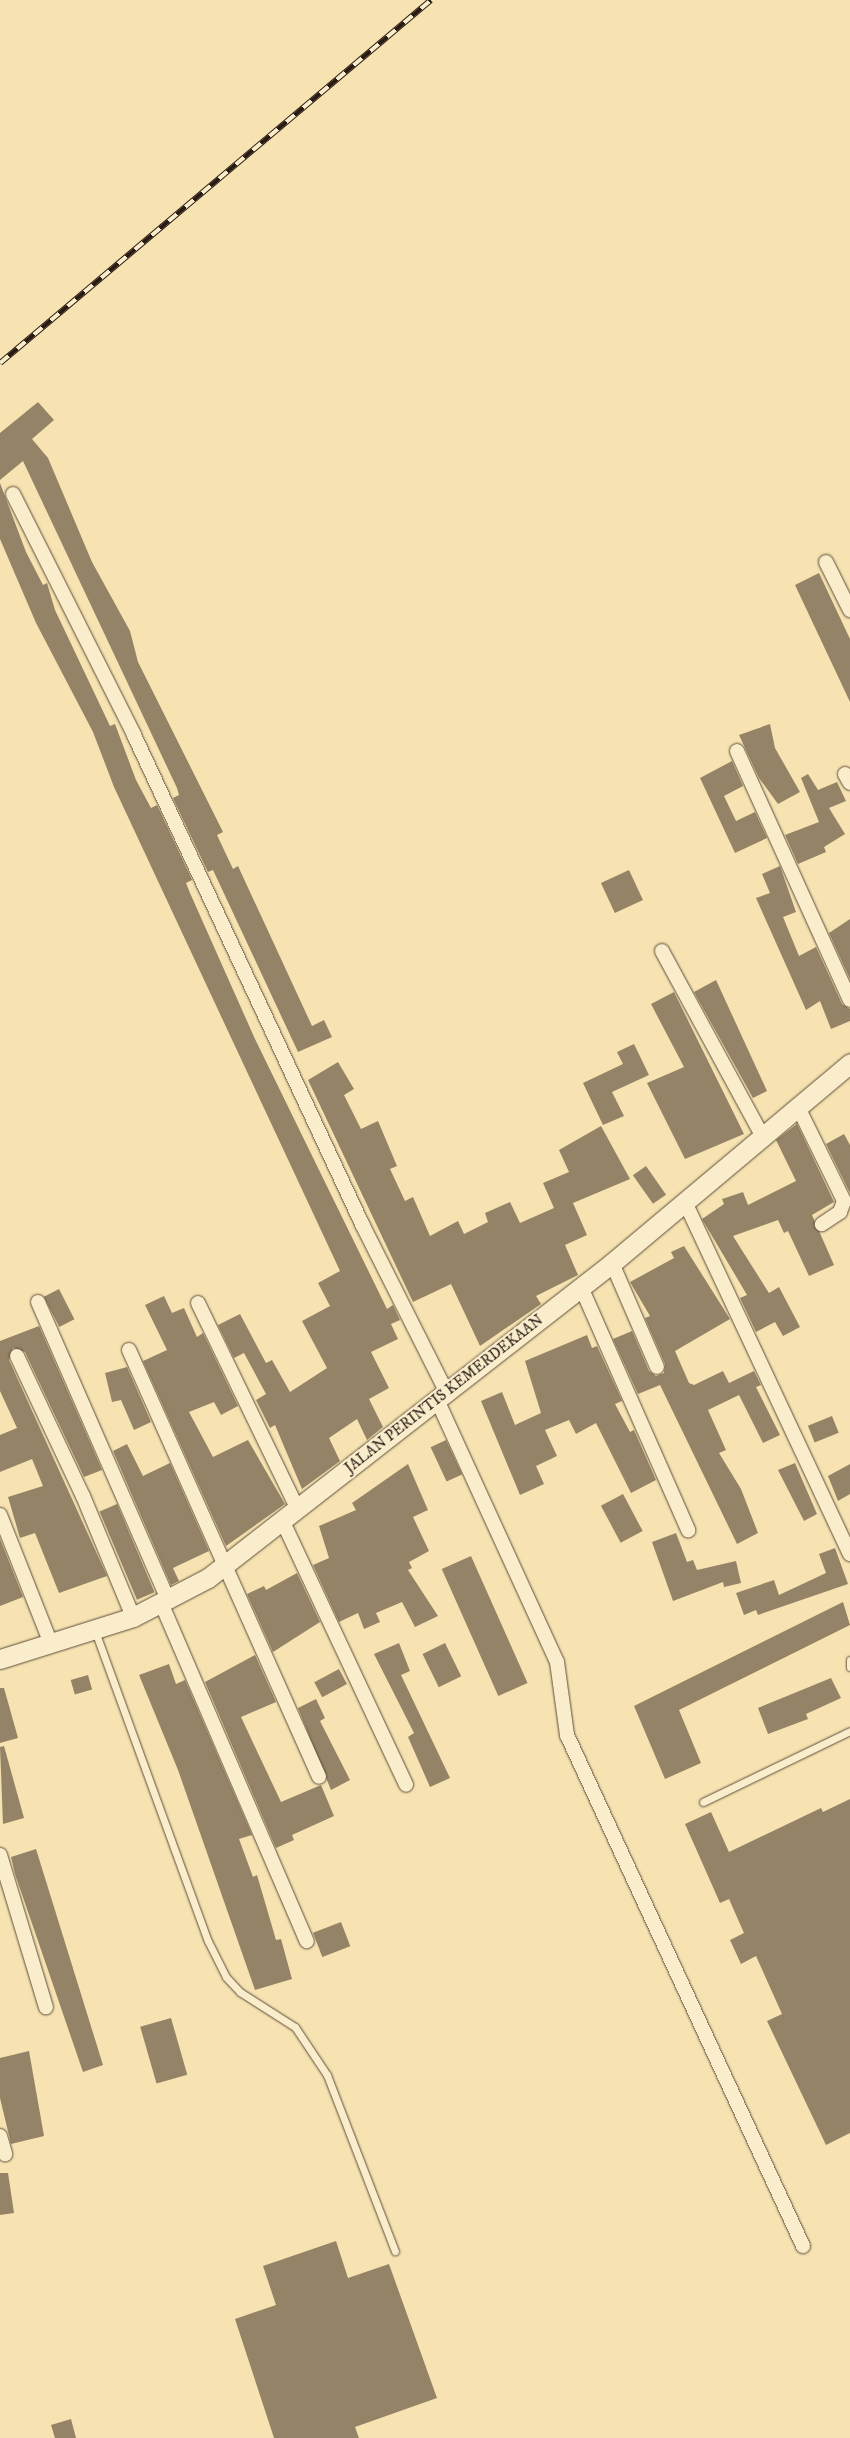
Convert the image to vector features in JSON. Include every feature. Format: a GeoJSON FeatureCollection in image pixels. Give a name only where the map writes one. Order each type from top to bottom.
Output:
{"type":"FeatureCollection","features":[{"type":"Feature","properties":{"kind":"street"},"geometry":{"type":"LineString","coordinates":[[13,494],[134,735],[443,1399],[557,1662],[567,1735],[803,2246]]}},
{"type":"Feature","properties":{"kind":"street"},"geometry":{"type":"LineString","coordinates":[[826,562],[850,610]]}},
{"type":"Feature","properties":{"kind":"street"},"geometry":{"type":"LineString","coordinates":[[737,751],[850,1000]]}},
{"type":"Feature","properties":{"kind":"street"},"geometry":{"type":"LineString","coordinates":[[662,951],[764,1139]]}},
{"type":"Feature","properties":{"kind":"street","name":"JALAN PERINTIS KEMERDEKAAN"},"geometry":{"type":"LineString","coordinates":[[0,1659],[95,1631],[166,1604],[225,1566],[443,1399],[612,1263],[764,1139],[850,1063]]}},
{"type":"Feature","properties":{"kind":"street"},"geometry":{"type":"LineString","coordinates":[[798,1107],[844,1201],[840,1212],[822,1224]]}},
{"type":"Feature","properties":{"kind":"street"},"geometry":{"type":"LineString","coordinates":[[685,1202],[850,1554]]}},
{"type":"Feature","properties":{"kind":"street"},"geometry":{"type":"LineString","coordinates":[[612,1263],[657,1367]]}},
{"type":"Feature","properties":{"kind":"street"},"geometry":{"type":"LineString","coordinates":[[581,1287],[688,1530]]}},
{"type":"Feature","properties":{"kind":"street"},"geometry":{"type":"LineString","coordinates":[[38,1302],[307,1941]]}},
{"type":"Feature","properties":{"kind":"street"},"geometry":{"type":"LineString","coordinates":[[198,1303],[406,1786]]}},
{"type":"Feature","properties":{"kind":"street"},"geometry":{"type":"LineString","coordinates":[[129,1350],[319,1778]]}},
{"type":"Feature","properties":{"kind":"street"},"geometry":{"type":"LineString","coordinates":[[17,1356],[83,1496],[133,1617]]}},
{"type":"Feature","properties":{"kind":"street"},"geometry":{"type":"LineString","coordinates":[[0,1515],[51,1644]]}},
{"type":"Feature","properties":{"kind":"street"},"geometry":{"type":"LineString","coordinates":[[0,1856],[46,2007]]}},
{"type":"Feature","properties":{"kind":"street"},"geometry":{"type":"LineString","coordinates":[[0,2136],[5,2154]]}},
{"type":"Feature","properties":{"kind":"lane"},"geometry":{"type":"LineString","coordinates":[[95,1631],[208,1940],[226,1977],[240,1992],[295,2027],[327,2075],[395,2251]]}},
{"type":"Feature","properties":{"kind":"lane"},"geometry":{"type":"LineString","coordinates":[[850,1660],[850,1666]]}},
{"type":"Feature","properties":{"kind":"lane"},"geometry":{"type":"LineString","coordinates":[[703,1802],[850,1731]]}},
{"type":"Feature","properties":{"kind":"building"},"geometry":{"type":"Polygon","coordinates":[[[38,402],[54,420],[32,439],[48,458],[92,562],[130,631],[138,662],[223,832],[217,835],[233,869],[238,866],[312,1026],[324,1020],[332,1037],[298,1052],[213,870],[208,872],[173,798],[179,795],[177,788],[23,461],[0,480],[0,433],[38,402]]]}},
{"type":"Feature","properties":{"kind":"building"},"geometry":{"type":"Polygon","coordinates":[[[0,483],[26,552],[43,585],[47,583],[55,610],[110,726],[115,724],[136,780],[151,808],[157,805],[192,880],[186,883],[255,1039],[387,1309],[393,1305],[400,1320],[391,1324],[398,1339],[371,1352],[389,1388],[369,1399],[383,1427],[367,1440],[357,1419],[329,1438],[340,1461],[302,1489],[275,1425],[270,1428],[256,1400],[266,1394],[244,1353],[234,1358],[218,1325],[240,1314],[266,1363],[272,1360],[290,1392],[327,1368],[302,1321],[330,1306],[318,1283],[340,1271],[114,787],[93,732],[36,623],[0,539],[0,483]]]}},
{"type":"Feature","properties":{"kind":"building"},"geometry":{"type":"Polygon","coordinates":[[[819,573],[850,639],[850,702],[795,585],[819,573]]]}},
{"type":"Feature","properties":{"kind":"building"},"geometry":{"type":"Polygon","coordinates":[[[770,724],[775,748],[800,792],[778,804],[759,778],[739,735],[770,724]]]}},
{"type":"Feature","properties":{"kind":"building"},"geometry":{"type":"Polygon","coordinates":[[[732,761],[743,786],[724,796],[736,821],[755,812],[767,838],[735,853],[700,778],[732,761]]]}},
{"type":"Feature","properties":{"kind":"building"},"geometry":{"type":"Polygon","coordinates":[[[808,774],[818,790],[837,782],[846,801],[829,808],[845,834],[824,847],[826,852],[798,864],[785,835],[819,822],[801,778],[808,774]]]}},
{"type":"Feature","properties":{"kind":"building"},"geometry":{"type":"Polygon","coordinates":[[[780,866],[796,912],[783,917],[799,956],[816,947],[842,1004],[850,1009],[850,1021],[831,1029],[820,1001],[806,1010],[756,898],[770,893],[762,874],[780,866]]]}},
{"type":"Feature","properties":{"kind":"building"},"geometry":{"type":"Polygon","coordinates":[[[629,870],[643,900],[615,913],[601,883],[629,870]]]}},
{"type":"Feature","properties":{"kind":"building"},"geometry":{"type":"Polygon","coordinates":[[[850,919],[850,979],[829,933],[850,919]]]}},
{"type":"Feature","properties":{"kind":"building"},"geometry":{"type":"Polygon","coordinates":[[[716,980],[767,1091],[753,1098],[694,992],[716,980]]]}},
{"type":"Feature","properties":{"kind":"building"},"geometry":{"type":"Polygon","coordinates":[[[674,992],[744,1134],[685,1159],[647,1083],[684,1067],[651,1004],[674,992]]]}},
{"type":"Feature","properties":{"kind":"building"},"geometry":{"type":"Polygon","coordinates":[[[634,1044],[649,1075],[612,1092],[624,1116],[603,1125],[583,1083],[623,1064],[617,1052],[634,1044]]]}},
{"type":"Feature","properties":{"kind":"building"},"geometry":{"type":"Polygon","coordinates":[[[338,1062],[354,1089],[344,1095],[361,1129],[378,1121],[397,1166],[390,1169],[405,1201],[413,1197],[430,1236],[458,1221],[464,1234],[488,1222],[485,1213],[510,1202],[520,1223],[554,1208],[543,1183],[569,1172],[559,1150],[601,1126],[630,1179],[573,1203],[587,1235],[565,1245],[578,1275],[536,1296],[541,1304],[480,1346],[451,1284],[413,1302],[308,1080],[338,1062]]]}},
{"type":"Feature","properties":{"kind":"building"},"geometry":{"type":"Polygon","coordinates":[[[797,1124],[834,1202],[812,1215],[834,1265],[809,1276],[788,1231],[784,1233],[778,1220],[733,1236],[769,1293],[779,1287],[800,1327],[783,1336],[775,1322],[756,1332],[740,1298],[747,1295],[702,1219],[724,1204],[722,1199],[743,1192],[748,1205],[796,1181],[776,1140],[797,1124]]]}},
{"type":"Feature","properties":{"kind":"building"},"geometry":{"type":"Polygon","coordinates":[[[844,1134],[850,1145],[850,1193],[826,1144],[844,1134]]]}},
{"type":"Feature","properties":{"kind":"building"},"geometry":{"type":"Polygon","coordinates":[[[646,1166],[666,1195],[653,1204],[633,1175],[646,1166]]]}},
{"type":"Feature","properties":{"kind":"building"},"geometry":{"type":"Polygon","coordinates":[[[684,1246],[730,1319],[675,1351],[689,1383],[694,1385],[723,1371],[729,1383],[754,1371],[761,1385],[756,1387],[780,1435],[763,1443],[739,1395],[708,1410],[726,1450],[719,1453],[741,1489],[758,1533],[737,1544],[660,1385],[638,1394],[613,1339],[632,1331],[649,1371],[656,1376],[664,1373],[665,1364],[645,1318],[650,1316],[630,1282],[674,1258],[671,1252],[684,1246]]]}},
{"type":"Feature","properties":{"kind":"building"},"geometry":{"type":"Polygon","coordinates":[[[59,1289],[74,1319],[59,1327],[44,1297],[59,1289]]]}},
{"type":"Feature","properties":{"kind":"building"},"geometry":{"type":"Polygon","coordinates":[[[164,1296],[172,1313],[184,1308],[197,1337],[203,1333],[238,1406],[221,1415],[214,1402],[189,1412],[213,1457],[248,1440],[285,1504],[226,1546],[143,1361],[167,1350],[145,1305],[164,1296]]]}},
{"type":"Feature","properties":{"kind":"building"},"geometry":{"type":"Polygon","coordinates":[[[39,1326],[102,1470],[84,1477],[25,1352],[13,1348],[9,1360],[107,1576],[59,1593],[35,1533],[20,1538],[8,1497],[43,1486],[32,1459],[0,1472],[0,1435],[17,1428],[0,1391],[0,1341],[39,1326]]]}},
{"type":"Feature","properties":{"kind":"building"},"geometry":{"type":"Polygon","coordinates":[[[587,1335],[592,1348],[597,1346],[622,1401],[615,1404],[630,1432],[634,1430],[656,1480],[631,1493],[596,1423],[576,1434],[569,1420],[545,1430],[557,1456],[536,1466],[544,1484],[520,1495],[481,1401],[502,1392],[515,1425],[541,1413],[525,1361],[587,1335]]]}},
{"type":"Feature","properties":{"kind":"building"},"geometry":{"type":"Polygon","coordinates":[[[127,1367],[151,1422],[134,1430],[121,1400],[112,1402],[105,1373],[127,1367]]]}},
{"type":"Feature","properties":{"kind":"building"},"geometry":{"type":"Polygon","coordinates":[[[832,1416],[839,1433],[815,1442],[808,1426],[832,1416]]]}},
{"type":"Feature","properties":{"kind":"building"},"geometry":{"type":"Polygon","coordinates":[[[446,1440],[462,1474],[447,1482],[431,1447],[446,1440]]]}},
{"type":"Feature","properties":{"kind":"building"},"geometry":{"type":"Polygon","coordinates":[[[127,1444],[143,1476],[170,1463],[209,1551],[173,1568],[179,1581],[171,1585],[113,1451],[127,1444]]]}},
{"type":"Feature","properties":{"kind":"building"},"geometry":{"type":"Polygon","coordinates":[[[795,1463],[817,1514],[804,1521],[778,1470],[795,1463]]]}},
{"type":"Feature","properties":{"kind":"building"},"geometry":{"type":"Polygon","coordinates":[[[408,1464],[428,1510],[413,1517],[429,1551],[409,1562],[412,1568],[408,1570],[438,1616],[415,1627],[402,1602],[376,1613],[380,1622],[364,1629],[358,1613],[339,1622],[313,1565],[329,1558],[319,1526],[356,1510],[352,1503],[408,1464]]]}},
{"type":"Feature","properties":{"kind":"building"},"geometry":{"type":"Polygon","coordinates":[[[850,1464],[850,1494],[838,1501],[828,1476],[850,1464]]]}},
{"type":"Feature","properties":{"kind":"building"},"geometry":{"type":"Polygon","coordinates":[[[623,1494],[643,1531],[621,1543],[601,1506],[623,1494]]]}},
{"type":"Feature","properties":{"kind":"building"},"geometry":{"type":"Polygon","coordinates":[[[117,1504],[155,1592],[137,1600],[100,1511],[117,1504]]]}},
{"type":"Feature","properties":{"kind":"building"},"geometry":{"type":"Polygon","coordinates":[[[676,1533],[687,1562],[693,1560],[697,1570],[736,1561],[741,1583],[724,1587],[723,1582],[673,1601],[652,1542],[676,1533]]]}},
{"type":"Feature","properties":{"kind":"building"},"geometry":{"type":"Polygon","coordinates":[[[0,1539],[23,1597],[0,1606],[0,1539]]]}},
{"type":"Feature","properties":{"kind":"building"},"geometry":{"type":"Polygon","coordinates":[[[835,1548],[848,1584],[758,1615],[756,1610],[744,1615],[736,1593],[774,1580],[779,1595],[826,1573],[819,1554],[835,1548]]]}},
{"type":"Feature","properties":{"kind":"building"},"geometry":{"type":"Polygon","coordinates":[[[471,1556],[528,1683],[498,1696],[442,1569],[471,1556]]]}},
{"type":"Feature","properties":{"kind":"building"},"geometry":{"type":"Polygon","coordinates":[[[297,1573],[320,1622],[273,1652],[247,1594],[264,1586],[266,1590],[297,1573]]]}},
{"type":"Feature","properties":{"kind":"building"},"geometry":{"type":"Polygon","coordinates":[[[843,1602],[850,1625],[679,1710],[701,1763],[665,1779],[634,1706],[843,1602]]]}},
{"type":"Feature","properties":{"kind":"building"},"geometry":{"type":"Polygon","coordinates":[[[399,1643],[410,1671],[401,1675],[450,1778],[430,1787],[408,1737],[414,1733],[374,1654],[399,1643]]]}},
{"type":"Feature","properties":{"kind":"building"},"geometry":{"type":"Polygon","coordinates":[[[445,1643],[461,1676],[439,1687],[423,1654],[445,1643]]]}},
{"type":"Feature","properties":{"kind":"building"},"geometry":{"type":"Polygon","coordinates":[[[255,1655],[276,1702],[241,1717],[281,1802],[321,1785],[334,1816],[292,1835],[294,1840],[276,1848],[205,1682],[255,1655]]]}},
{"type":"Feature","properties":{"kind":"building"},"geometry":{"type":"Polygon","coordinates":[[[169,1664],[176,1684],[185,1680],[252,1835],[239,1839],[253,1877],[257,1875],[276,1940],[281,1939],[292,1979],[255,1990],[178,1770],[139,1675],[169,1664]]]}},
{"type":"Feature","properties":{"kind":"building"},"geometry":{"type":"Polygon","coordinates":[[[339,1669],[347,1684],[322,1697],[314,1682],[339,1669]]]}},
{"type":"Feature","properties":{"kind":"building"},"geometry":{"type":"Polygon","coordinates":[[[88,1675],[92,1689],[75,1694],[71,1680],[88,1675]]]}},
{"type":"Feature","properties":{"kind":"building"},"geometry":{"type":"Polygon","coordinates":[[[831,1678],[841,1698],[806,1714],[808,1719],[768,1734],[758,1708],[831,1678]]]}},
{"type":"Feature","properties":{"kind":"building"},"geometry":{"type":"Polygon","coordinates":[[[0,1688],[4,1688],[18,1738],[0,1743],[0,1688]]]}},
{"type":"Feature","properties":{"kind":"building"},"geometry":{"type":"Polygon","coordinates":[[[316,1699],[325,1718],[320,1721],[350,1780],[331,1790],[298,1708],[316,1699]]]}},
{"type":"Feature","properties":{"kind":"building"},"geometry":{"type":"Polygon","coordinates":[[[4,1746],[24,1818],[3,1824],[0,1747],[4,1746]]]}},
{"type":"Feature","properties":{"kind":"building"},"geometry":{"type":"Polygon","coordinates":[[[850,1799],[850,2133],[826,2145],[767,2021],[782,2014],[756,1956],[741,1964],[730,1940],[744,1933],[729,1899],[720,1903],[685,1824],[711,1812],[729,1852],[821,1808],[823,1812],[850,1799]]]}},
{"type":"Feature","properties":{"kind":"building"},"geometry":{"type":"Polygon","coordinates":[[[36,1849],[103,2065],[83,2072],[15,1874],[11,1857],[36,1849]]]}},
{"type":"Feature","properties":{"kind":"building"},"geometry":{"type":"Polygon","coordinates":[[[341,1922],[350,1946],[322,1957],[313,1933],[341,1922]]]}},
{"type":"Feature","properties":{"kind":"building"},"geometry":{"type":"Polygon","coordinates":[[[171,2018],[187,2075],[157,2084],[140,2027],[171,2018]]]}},
{"type":"Feature","properties":{"kind":"building"},"geometry":{"type":"Polygon","coordinates":[[[29,2051],[44,2136],[11,2144],[0,2098],[0,2058],[29,2051]]]}},
{"type":"Feature","properties":{"kind":"building"},"geometry":{"type":"Polygon","coordinates":[[[0,2173],[8,2173],[14,2213],[0,2215],[0,2173]]]}},
{"type":"Feature","properties":{"kind":"building"},"geometry":{"type":"Polygon","coordinates":[[[336,2241],[348,2278],[389,2264],[437,2398],[355,2427],[359,2438],[274,2438],[235,2319],[276,2305],[263,2266],[336,2241]]]}},
{"type":"Feature","properties":{"kind":"building"},"geometry":{"type":"Polygon","coordinates":[[[71,2419],[76,2438],[55,2438],[51,2425],[71,2419]]]}},
{"type":"Feature","properties":{"kind":"railway"},"geometry":{"type":"LineString","coordinates":[[0,363],[431,0]]}}]}
